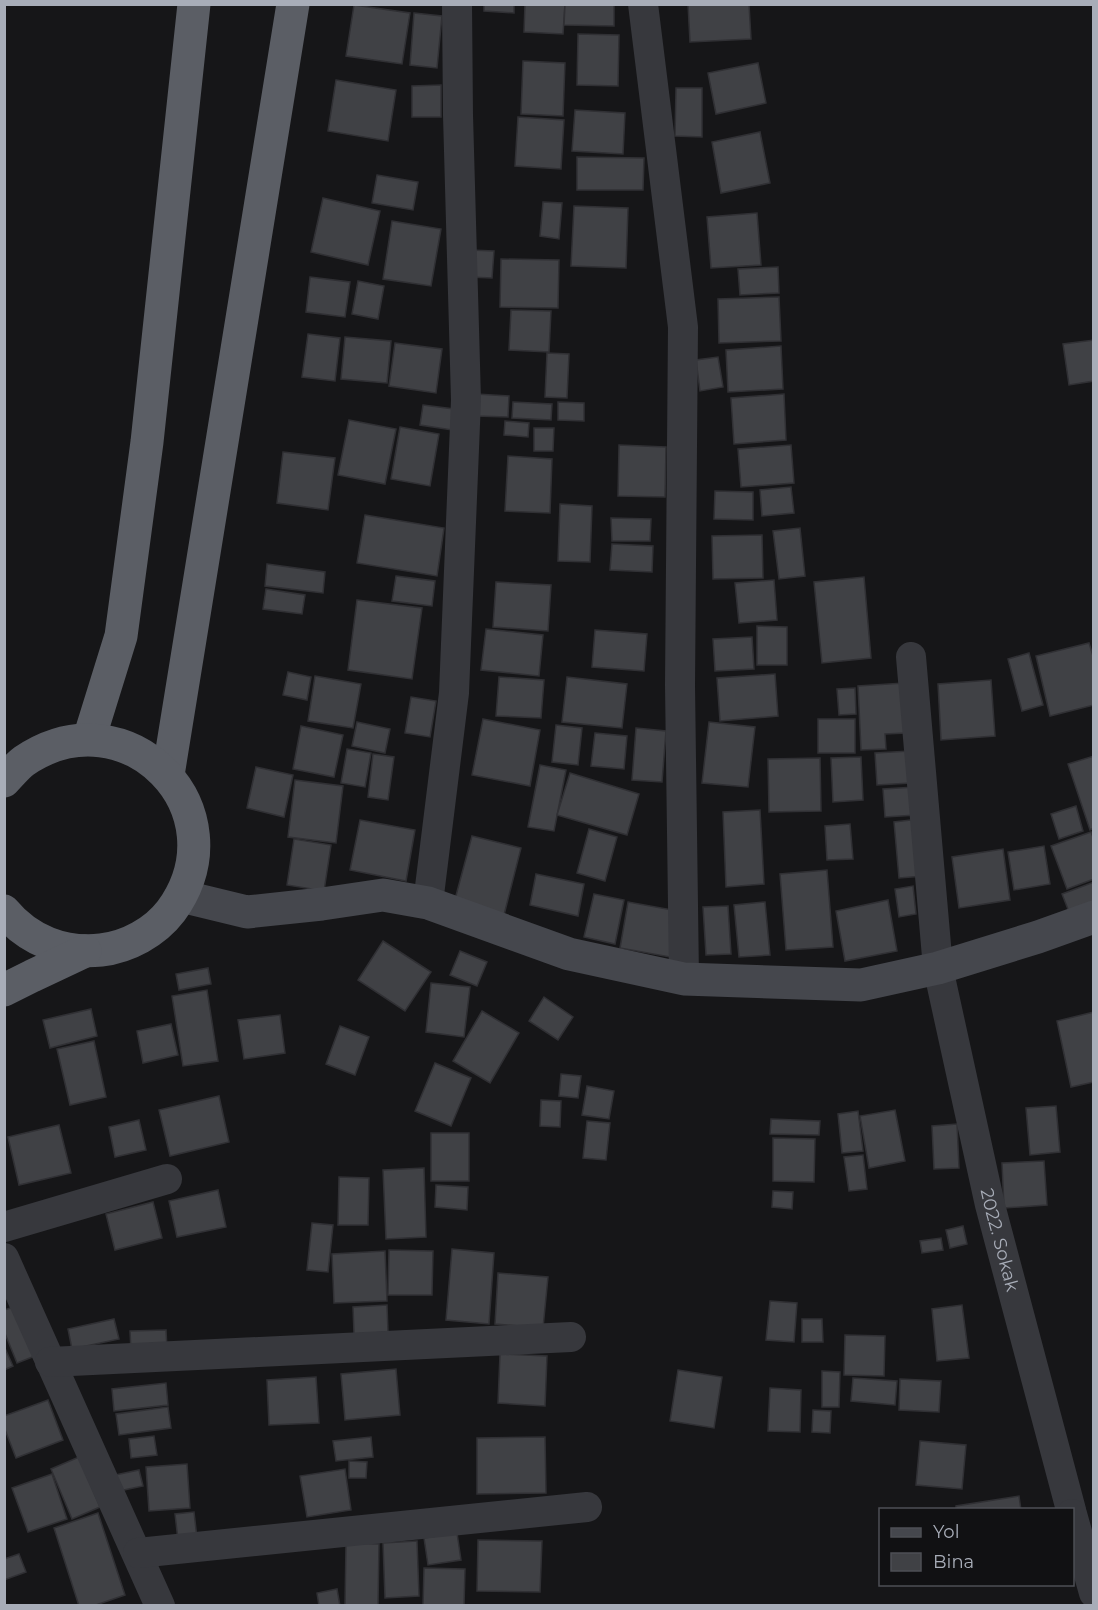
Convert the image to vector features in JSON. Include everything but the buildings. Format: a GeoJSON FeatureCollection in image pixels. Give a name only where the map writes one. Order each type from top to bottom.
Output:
{"type":"FeatureCollection","features":[{"type":"Feature","properties":{"kind":"highway"},"geometry":{"type":"LineString","coordinates":[[89,739],[121,636],[148,431],[194,4]]}},
{"type":"Feature","properties":{"kind":"highway"},"geometry":{"type":"LineString","coordinates":[[168,775],[293,4]]}},
{"type":"Feature","properties":{"kind":"highway"},"geometry":{"type":"LineString","coordinates":[[5,913],[28,933],[55,947],[85,951],[113,948],[141,938],[164,920],[181,896],[192,866],[193,833],[185,802],[168,775],[145,756],[118,743],[89,739],[54,745],[10,766]]}},
{"type":"Feature","properties":{"kind":"highway"},"geometry":{"type":"LineString","coordinates":[[4,990],[85,951]]}},
{"type":"Feature","properties":{"kind":"main road"},"geometry":{"type":"LineString","coordinates":[[181,896],[247,912],[383,895],[428,903],[569,954],[684,979],[861,985],[938,968],[1038,937],[1094,916]]}},
{"type":"Feature","properties":{"kind":"street"},"geometry":{"type":"LineString","coordinates":[[428,903],[454,693],[466,400],[457,4]]}},
{"type":"Feature","properties":{"kind":"street"},"geometry":{"type":"LineString","coordinates":[[643,4],[683,327],[680,685],[684,979]]}},
{"type":"Feature","properties":{"kind":"street","name":"2022. Sokak"},"geometry":{"type":"LineString","coordinates":[[911,657],[938,968],[990,1205],[1071,1508]]}},
{"type":"Feature","properties":{"kind":"street"},"geometry":{"type":"LineString","coordinates":[[4,1227],[166,1179]]}},
{"type":"Feature","properties":{"kind":"street"},"geometry":{"type":"LineString","coordinates":[[4,1258],[160,1605]]}},
{"type":"Feature","properties":{"kind":"street"},"geometry":{"type":"LineString","coordinates":[[50,1362],[572,1337]]}},
{"type":"Feature","properties":{"kind":"street"},"geometry":{"type":"LineString","coordinates":[[138,1553],[587,1507]]}},
{"type":"Feature","properties":{"kind":"street"},"geometry":{"type":"LineString","coordinates":[[1074,1521],[1094,1593]]}}]}
